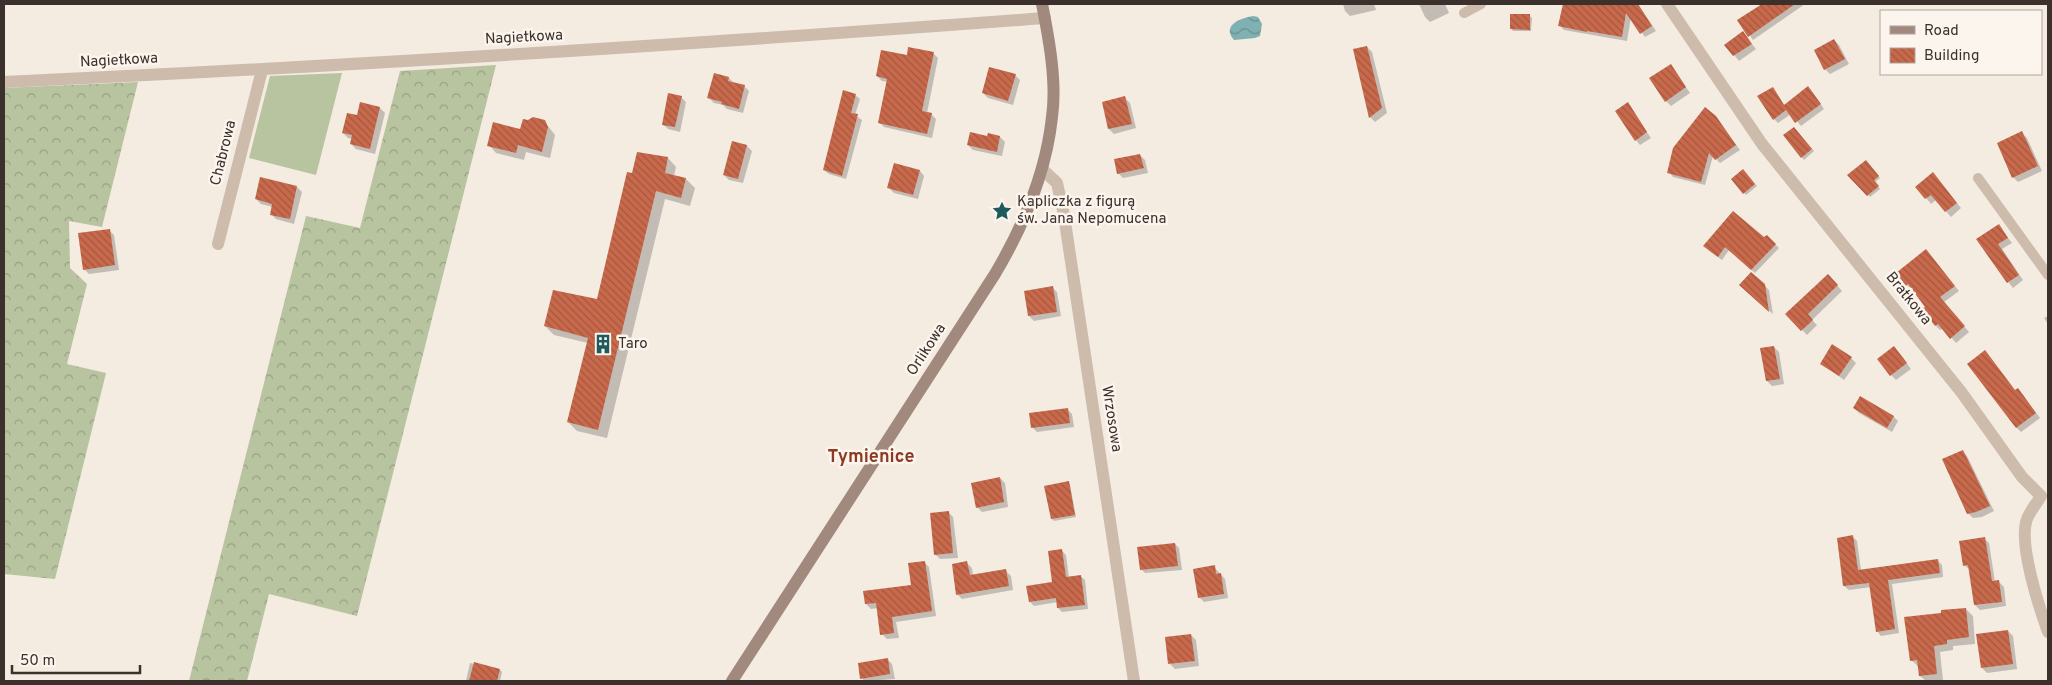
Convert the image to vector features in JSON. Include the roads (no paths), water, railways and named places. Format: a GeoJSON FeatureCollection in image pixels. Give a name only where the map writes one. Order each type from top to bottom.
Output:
{"type":"FeatureCollection","features":[{"type":"Feature","properties":{"kind":"street","name":"Orlikowa"},"geometry":{"type":"LineString","coordinates":[[732,681],[995,274],[1016,238],[1042,169],[1052,117],[1052,58],[1042,4]]}},
{"type":"Feature","properties":{"kind":"street","name":"Bratkowa"},"geometry":{"type":"LineString","coordinates":[[1666,4],[1762,144],[1962,393],[2022,477],[2045,498],[2027,519],[2025,540],[2036,591],[2048,632]]}},
{"type":"Feature","properties":{"kind":"street","name":"Nagietkowa"},"geometry":{"type":"LineString","coordinates":[[4,82],[262,70],[691,45],[1045,18]]}},
{"type":"Feature","properties":{"kind":"street","name":"Chabrowa"},"geometry":{"type":"LineString","coordinates":[[218,244],[262,70]]}},
{"type":"Feature","properties":{"kind":"street","name":"Wrzosowa"},"geometry":{"type":"LineString","coordinates":[[1042,169],[1057,183],[1064,215],[1134,681]]}},
{"type":"Feature","properties":{"kind":"lane"},"geometry":{"type":"LineString","coordinates":[[1464,13],[1481,4]]}},
{"type":"Feature","properties":{"kind":"lane"},"geometry":{"type":"LineString","coordinates":[[1978,178],[2048,275]]}},
{"type":"Feature","properties":{"kind":"water"},"geometry":{"type":"Polygon","coordinates":[[[1258,17],[1262,24],[1260,36],[1234,40],[1231,35],[1231,26],[1243,18],[1258,17]]]}},
{"type":"Feature","properties":{"kind":"place","name":"Kapliczka z figurą św. Jana Nepomucena"},"geometry":{"type":"Point","coordinates":[1002,211]}},
{"type":"Feature","properties":{"kind":"place","name":"Taro"},"geometry":{"type":"Point","coordinates":[603,344]}},
{"type":"Feature","properties":{"kind":"district","name":"Tymienice"},"geometry":{"type":"Point","coordinates":[871,457]}}]}
